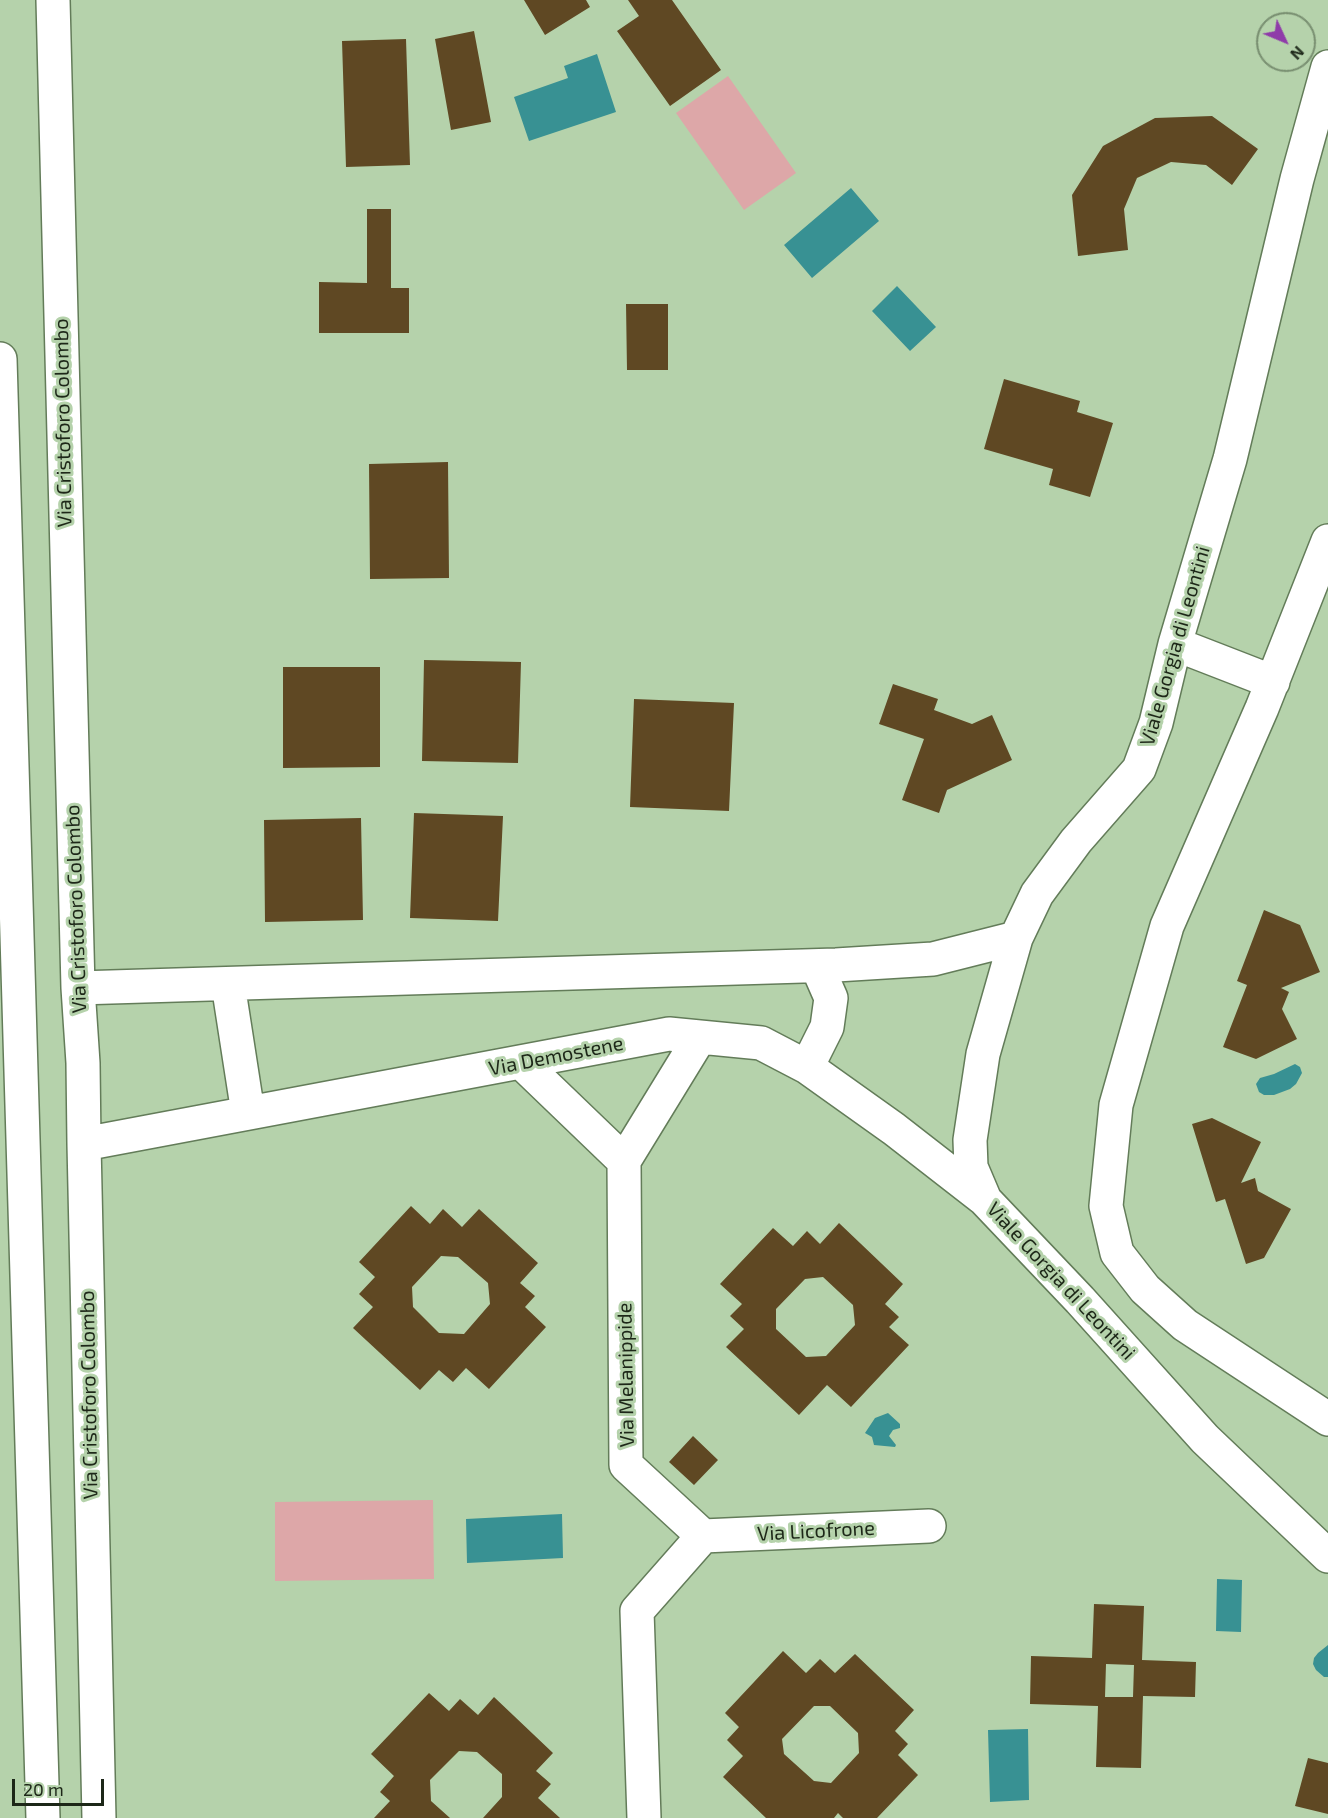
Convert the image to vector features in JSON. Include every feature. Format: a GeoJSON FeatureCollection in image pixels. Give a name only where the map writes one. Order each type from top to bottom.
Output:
{"type":"FeatureCollection","features":[{"type":"Feature","properties":{"kind":"street","name":"Via Cristoforo Colombo"},"geometry":{"type":"LineString","coordinates":[[53,0],[78,988],[83,1063],[99,1818]]}},
{"type":"Feature","properties":{"kind":"street","name":"Viale Gorgia di Leontini"},"geometry":{"type":"LineString","coordinates":[[1328,67],[1297,179],[1230,459],[1175,644],[1156,723],[1139,769],[1076,841],[1037,894],[1016,938],[983,1054],[970,1140],[971,1167],[985,1200],[1080,1300],[1205,1440],[1328,1556]]}},
{"type":"Feature","properties":{"kind":"street"},"geometry":{"type":"LineString","coordinates":[[0,359],[43,1818]]}},
{"type":"Feature","properties":{"kind":"street"},"geometry":{"type":"LineString","coordinates":[[1328,541],[1273,681],[1167,926],[1116,1105],[1106,1206],[1117,1253],[1145,1289],[1185,1325],[1328,1419]]}},
{"type":"Feature","properties":{"kind":"street"},"geometry":{"type":"LineString","coordinates":[[1175,644],[1273,681]]}},
{"type":"Feature","properties":{"kind":"street"},"geometry":{"type":"LineString","coordinates":[[78,988],[817,966],[933,959],[1016,938]]}},
{"type":"Feature","properties":{"kind":"street"},"geometry":{"type":"LineString","coordinates":[[807,1067],[827,1027],[831,998],[817,966]]}},
{"type":"Feature","properties":{"kind":"street"},"geometry":{"type":"LineString","coordinates":[[228,984],[248,1113]]}},
{"type":"Feature","properties":{"kind":"street","name":"Via Demostene"},"geometry":{"type":"LineString","coordinates":[[84,1144],[669,1034],[761,1043],[807,1067],[894,1129],[985,1200]]}},
{"type":"Feature","properties":{"kind":"street"},"geometry":{"type":"LineString","coordinates":[[521,1062],[624,1161],[700,1037]]}},
{"type":"Feature","properties":{"kind":"street","name":"Via Melanippide"},"geometry":{"type":"LineString","coordinates":[[624,1161],[626,1465],[703,1536]]}},
{"type":"Feature","properties":{"kind":"street","name":"Via Licofrone"},"geometry":{"type":"LineString","coordinates":[[703,1536],[929,1526]]}},
{"type":"Feature","properties":{"kind":"street"},"geometry":{"type":"LineString","coordinates":[[644,1818],[637,1611],[703,1536]]}},
{"type":"Feature","properties":{"kind":"shaded area"},"geometry":{"type":"Polygon","coordinates":[[[728,76],[796,173],[744,210],[676,113],[728,76]]]}},
{"type":"Feature","properties":{"kind":"shaded area"},"geometry":{"type":"Polygon","coordinates":[[[433,1500],[434,1579],[275,1581],[275,1502],[433,1500]]]}},
{"type":"Feature","properties":{"kind":"water"},"geometry":{"type":"Polygon","coordinates":[[[597,54],[616,112],[529,141],[514,97],[568,78],[564,66],[597,54]]]}},
{"type":"Feature","properties":{"kind":"water"},"geometry":{"type":"Polygon","coordinates":[[[851,188],[879,221],[812,278],[784,245],[851,188]]]}},
{"type":"Feature","properties":{"kind":"water"},"geometry":{"type":"Polygon","coordinates":[[[897,286],[936,327],[910,351],[872,311],[897,286]]]}},
{"type":"Feature","properties":{"kind":"water"},"geometry":{"type":"Polygon","coordinates":[[[1295,1064],[1300,1067],[1302,1073],[1290,1089],[1274,1095],[1264,1095],[1259,1092],[1256,1084],[1260,1078],[1295,1064]]]}},
{"type":"Feature","properties":{"kind":"water"},"geometry":{"type":"Polygon","coordinates":[[[888,1413],[900,1424],[900,1428],[893,1430],[889,1436],[896,1445],[895,1447],[874,1445],[872,1437],[865,1433],[875,1418],[888,1413]]]}},
{"type":"Feature","properties":{"kind":"water"},"geometry":{"type":"Polygon","coordinates":[[[562,1514],[563,1558],[467,1563],[466,1519],[562,1514]]]}},
{"type":"Feature","properties":{"kind":"water"},"geometry":{"type":"Polygon","coordinates":[[[1217,1579],[1242,1580],[1241,1632],[1216,1631],[1217,1579]]]}},
{"type":"Feature","properties":{"kind":"water"},"geometry":{"type":"Polygon","coordinates":[[[1328,1645],[1328,1677],[1324,1677],[1313,1664],[1314,1658],[1328,1645]]]}},
{"type":"Feature","properties":{"kind":"water"},"geometry":{"type":"Polygon","coordinates":[[[1028,1729],[1029,1800],[990,1802],[988,1730],[1028,1729]]]}},
{"type":"Feature","properties":{"kind":"building"},"geometry":{"type":"Polygon","coordinates":[[[524,0],[586,0],[590,7],[545,35],[524,0]]]}},
{"type":"Feature","properties":{"kind":"building"},"geometry":{"type":"Polygon","coordinates":[[[628,0],[672,0],[721,70],[670,106],[617,31],[639,16],[628,0]]]}},
{"type":"Feature","properties":{"kind":"building"},"geometry":{"type":"Polygon","coordinates":[[[474,31],[491,122],[451,130],[435,39],[474,31]]]}},
{"type":"Feature","properties":{"kind":"building"},"geometry":{"type":"Polygon","coordinates":[[[406,39],[410,165],[346,167],[342,41],[406,39]]]}},
{"type":"Feature","properties":{"kind":"building"},"geometry":{"type":"Polygon","coordinates":[[[1212,116],[1258,149],[1232,185],[1206,165],[1171,162],[1137,178],[1124,209],[1128,250],[1078,256],[1072,195],[1103,146],[1155,118],[1212,116]]]}},
{"type":"Feature","properties":{"kind":"building"},"geometry":{"type":"Polygon","coordinates":[[[367,209],[391,209],[391,288],[409,288],[409,333],[319,333],[319,282],[367,283],[367,209]]]}},
{"type":"Feature","properties":{"kind":"building"},"geometry":{"type":"Polygon","coordinates":[[[626,304],[668,304],[668,370],[627,370],[626,304]]]}},
{"type":"Feature","properties":{"kind":"building"},"geometry":{"type":"Polygon","coordinates":[[[1004,379],[1080,401],[1077,412],[1113,423],[1090,497],[1049,485],[1053,469],[984,449],[1004,379]]]}},
{"type":"Feature","properties":{"kind":"building"},"geometry":{"type":"Polygon","coordinates":[[[448,462],[449,578],[370,579],[369,464],[448,462]]]}},
{"type":"Feature","properties":{"kind":"building"},"geometry":{"type":"Polygon","coordinates":[[[424,660],[521,662],[518,763],[422,761],[424,660]]]}},
{"type":"Feature","properties":{"kind":"building"},"geometry":{"type":"Polygon","coordinates":[[[283,667],[380,667],[380,767],[283,768],[283,667]]]}},
{"type":"Feature","properties":{"kind":"building"},"geometry":{"type":"Polygon","coordinates":[[[893,684],[938,699],[934,710],[972,724],[992,715],[1012,760],[947,790],[939,813],[902,800],[924,739],[879,724],[893,684]]]}},
{"type":"Feature","properties":{"kind":"building"},"geometry":{"type":"Polygon","coordinates":[[[634,699],[734,703],[729,811],[630,807],[634,699]]]}},
{"type":"Feature","properties":{"kind":"building"},"geometry":{"type":"Polygon","coordinates":[[[414,813],[503,816],[498,921],[410,918],[414,813]]]}},
{"type":"Feature","properties":{"kind":"building"},"geometry":{"type":"Polygon","coordinates":[[[361,818],[363,920],[265,922],[264,820],[361,818]]]}},
{"type":"Feature","properties":{"kind":"building"},"geometry":{"type":"Polygon","coordinates":[[[1264,910],[1300,925],[1320,972],[1281,988],[1289,992],[1282,1009],[1297,1039],[1256,1059],[1223,1047],[1247,985],[1237,981],[1264,910]]]}},
{"type":"Feature","properties":{"kind":"building"},"geometry":{"type":"Polygon","coordinates":[[[1212,1118],[1261,1142],[1241,1183],[1255,1178],[1258,1191],[1291,1209],[1264,1258],[1246,1264],[1225,1199],[1216,1202],[1192,1124],[1212,1118]]]}},
{"type":"Feature","properties":{"kind":"building"},"geometry":{"type":"Polygon","coordinates":[[[411,1206],[430,1224],[443,1209],[462,1227],[479,1209],[538,1263],[520,1283],[535,1296],[525,1307],[546,1327],[489,1389],[466,1368],[453,1382],[439,1370],[420,1390],[353,1328],[373,1307],[359,1294],[375,1277],[359,1262],[411,1206]],[[441,1256],[412,1287],[413,1307],[439,1333],[464,1334],[490,1304],[488,1283],[458,1257],[441,1256]]]}},
{"type":"Feature","properties":{"kind":"building"},"geometry":{"type":"Polygon","coordinates":[[[839,1223],[903,1284],[885,1304],[899,1317],[889,1327],[909,1345],[851,1407],[827,1385],[799,1415],[726,1347],[744,1329],[730,1316],[742,1304],[720,1284],[773,1228],[793,1246],[807,1231],[820,1244],[839,1223]],[[823,1277],[805,1279],[776,1309],[776,1329],[806,1357],[826,1356],[855,1325],[853,1305],[823,1277]]]}},
{"type":"Feature","properties":{"kind":"building"},"geometry":{"type":"Polygon","coordinates":[[[693,1436],[718,1460],[694,1485],[669,1462],[693,1436]]]}},
{"type":"Feature","properties":{"kind":"building"},"geometry":{"type":"Polygon","coordinates":[[[1094,1604],[1144,1606],[1142,1660],[1196,1662],[1195,1697],[1143,1696],[1141,1768],[1096,1767],[1098,1706],[1030,1704],[1031,1656],[1092,1658],[1094,1604]],[[1106,1664],[1105,1697],[1133,1697],[1134,1665],[1106,1664]]]}},
{"type":"Feature","properties":{"kind":"building"},"geometry":{"type":"Polygon","coordinates":[[[783,1651],[806,1673],[820,1659],[835,1673],[855,1654],[914,1710],[895,1731],[908,1744],[898,1755],[918,1775],[877,1818],[843,1818],[838,1813],[834,1818],[766,1818],[723,1777],[743,1756],[727,1740],[739,1727],[725,1713],[783,1651]],[[814,1706],[782,1739],[784,1754],[814,1781],[831,1783],[859,1753],[858,1733],[830,1706],[814,1706]]]}},
{"type":"Feature","properties":{"kind":"building"},"geometry":{"type":"Polygon","coordinates":[[[429,1693],[449,1711],[460,1699],[478,1715],[494,1697],[553,1753],[536,1771],[551,1784],[538,1798],[560,1818],[483,1818],[502,1797],[502,1774],[477,1752],[459,1751],[430,1780],[431,1801],[450,1818],[374,1818],[390,1801],[380,1792],[394,1776],[371,1754],[429,1693]]]}},
{"type":"Feature","properties":{"kind":"building"},"geometry":{"type":"Polygon","coordinates":[[[1308,1758],[1328,1763],[1328,1814],[1295,1806],[1308,1758]]]}}]}
